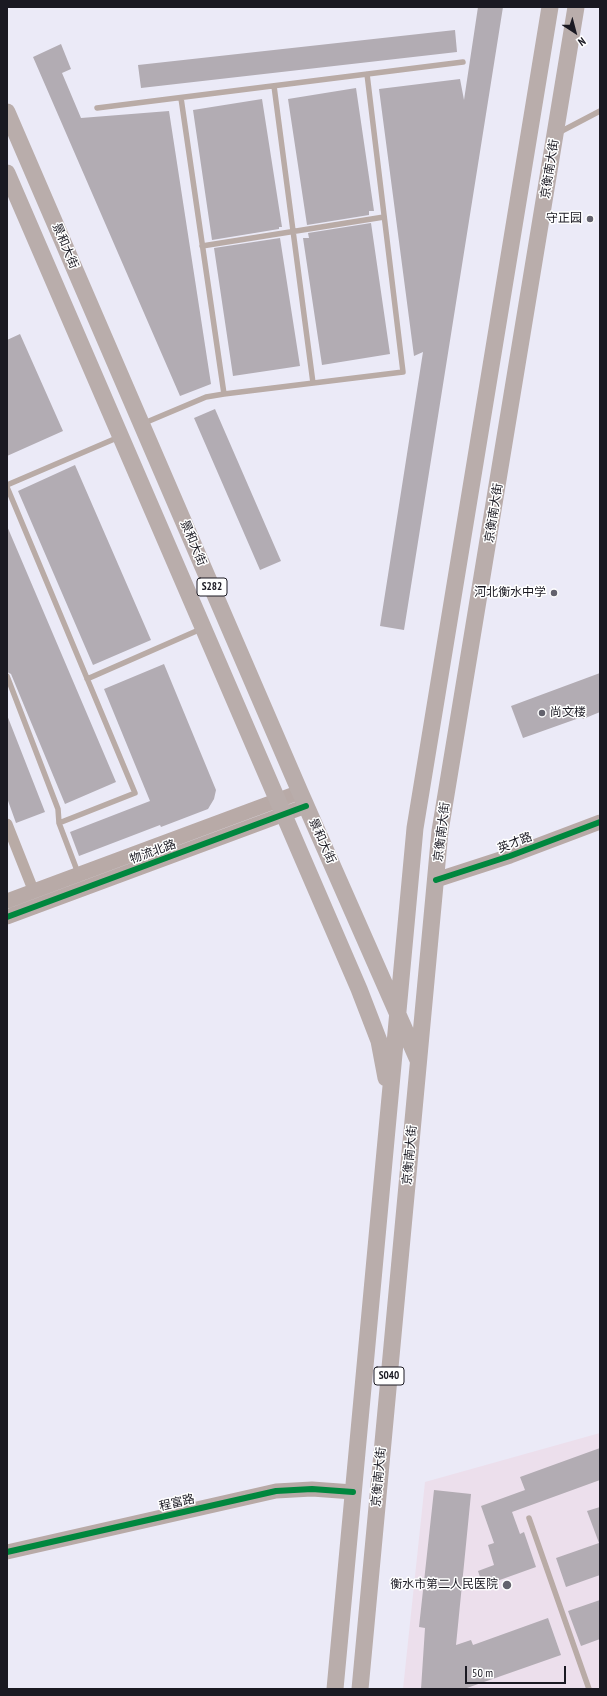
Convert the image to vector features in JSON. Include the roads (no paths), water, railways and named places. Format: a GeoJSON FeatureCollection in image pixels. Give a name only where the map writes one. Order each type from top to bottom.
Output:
{"type":"FeatureCollection","features":[{"type":"Feature","properties":{"kind":"main road","name":"京衡南大街"},"geometry":{"type":"LineString","coordinates":[[335,1689],[415,828],[550,7]]}},
{"type":"Feature","properties":{"kind":"main road","name":"京衡南大街"},"geometry":{"type":"LineString","coordinates":[[360,1689],[440,831],[576,7]]}},
{"type":"Feature","properties":{"kind":"main road","name":"景和大街"},"geometry":{"type":"LineString","coordinates":[[7,112],[418,1062]]}},
{"type":"Feature","properties":{"kind":"main road","name":"景和大街"},"geometry":{"type":"LineString","coordinates":[[7,173],[359,989],[379,1041],[390,1098]]}},
{"type":"Feature","properties":{"kind":"street","name":"物流北路"},"geometry":{"type":"LineString","coordinates":[[7,917],[303,799]]}},
{"type":"Feature","properties":{"kind":"street","name":"物流北路"},"geometry":{"type":"LineString","coordinates":[[7,901],[280,808]]}},
{"type":"Feature","properties":{"kind":"street","name":"英才路"},"geometry":{"type":"LineString","coordinates":[[436,880],[510,856],[600,822]]}},
{"type":"Feature","properties":{"kind":"street"},"geometry":{"type":"LineString","coordinates":[[7,824],[32,887]]}},
{"type":"Feature","properties":{"kind":"street","name":"程富路"},"geometry":{"type":"LineString","coordinates":[[7,1552],[276,1491],[312,1488],[353,1492]]}},
{"type":"Feature","properties":{"kind":"lane"},"geometry":{"type":"LineString","coordinates":[[97,108],[463,62]]}},
{"type":"Feature","properties":{"kind":"lane"},"geometry":{"type":"LineString","coordinates":[[142,424],[206,397],[403,372],[367,74]]}},
{"type":"Feature","properties":{"kind":"lane"},"geometry":{"type":"LineString","coordinates":[[274,86],[313,383]]}},
{"type":"Feature","properties":{"kind":"lane"},"geometry":{"type":"LineString","coordinates":[[181,98],[224,394]]}},
{"type":"Feature","properties":{"kind":"lane"},"geometry":{"type":"LineString","coordinates":[[555,135],[600,111]]}},
{"type":"Feature","properties":{"kind":"lane"},"geometry":{"type":"LineString","coordinates":[[202,246],[384,217]]}},
{"type":"Feature","properties":{"kind":"lane"},"geometry":{"type":"LineString","coordinates":[[59,823],[135,793],[7,486],[120,436]]}},
{"type":"Feature","properties":{"kind":"lane"},"geometry":{"type":"LineString","coordinates":[[87,678],[203,628]]}},
{"type":"Feature","properties":{"kind":"lane"},"geometry":{"type":"LineString","coordinates":[[7,676],[58,809],[59,823],[78,876]]}},
{"type":"Feature","properties":{"kind":"lane"},"geometry":{"type":"LineString","coordinates":[[529,1518],[589,1689]]}},
{"type":"Feature","properties":{"kind":"place","name":"守正园"},"geometry":{"type":"Point","coordinates":[590,219]}},
{"type":"Feature","properties":{"kind":"place","name":"河北衡水中学"},"geometry":{"type":"Point","coordinates":[554,593]}},
{"type":"Feature","properties":{"kind":"place","name":"尚文楼"},"geometry":{"type":"Point","coordinates":[542,713]}},
{"type":"Feature","properties":{"kind":"place","name":"衡水市第二人民医院"},"geometry":{"type":"Point","coordinates":[507,1585]}}]}
